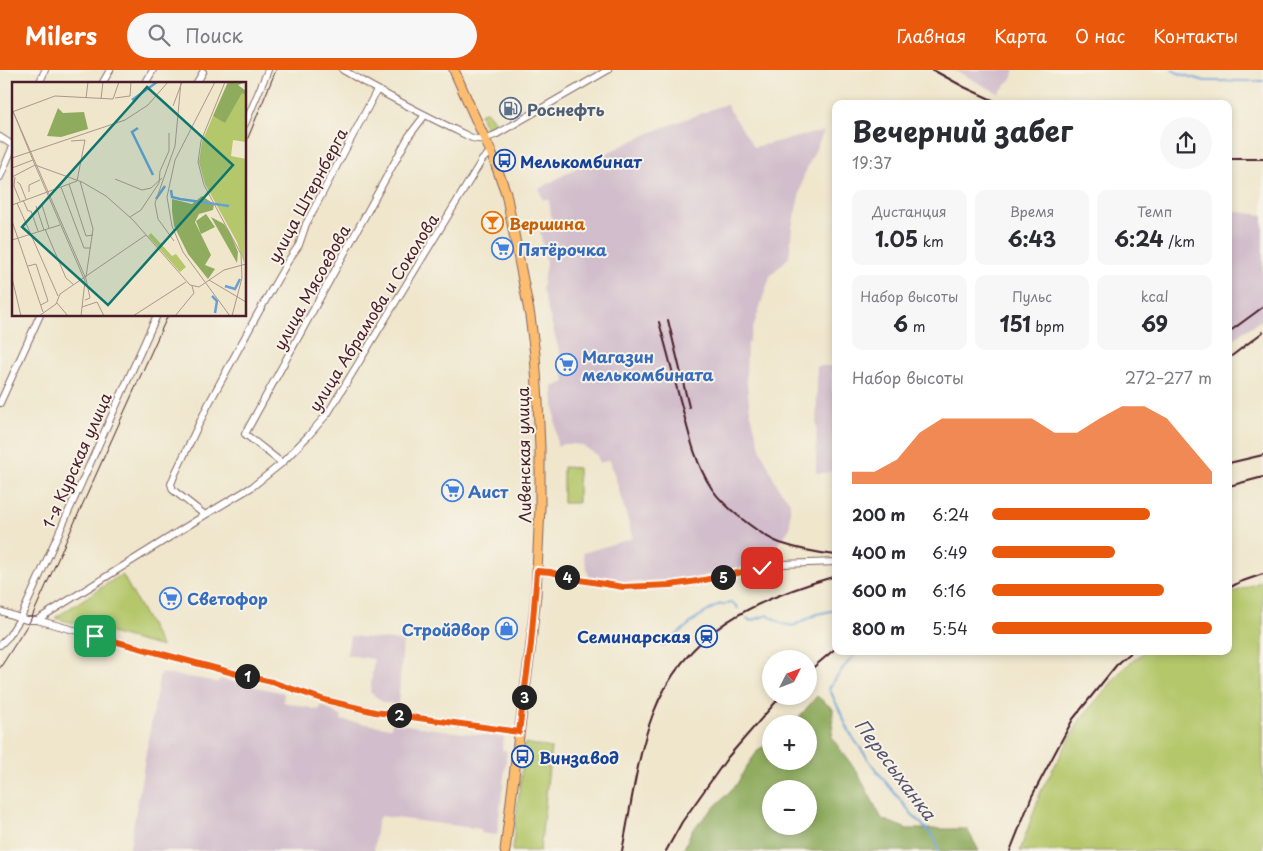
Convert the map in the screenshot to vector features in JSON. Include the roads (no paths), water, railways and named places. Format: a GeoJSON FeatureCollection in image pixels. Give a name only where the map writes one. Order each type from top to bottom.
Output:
{"type":"FeatureCollection","features":[{"type":"Feature","properties":{"kind":"main road","name":"Ливенская улица"},"geometry":{"type":"LineString","coordinates":[[454,70],[499,171],[510,209],[530,316],[535,355],[540,448],[539,544],[531,644],[505,851]]}},
{"type":"Feature","properties":{"kind":"street"},"geometry":{"type":"LineString","coordinates":[[40,82],[45,70]]}},
{"type":"Feature","properties":{"kind":"street"},"geometry":{"type":"LineString","coordinates":[[103,82],[110,70]]}},
{"type":"Feature","properties":{"kind":"street"},"geometry":{"type":"LineString","coordinates":[[146,82],[153,70]]}},
{"type":"Feature","properties":{"kind":"street"},"geometry":{"type":"LineString","coordinates":[[246,122],[268,70]]}},
{"type":"Feature","properties":{"kind":"street"},"geometry":{"type":"LineString","coordinates":[[343,70],[425,116],[479,140],[497,134],[608,70]]}},
{"type":"Feature","properties":{"kind":"street"},"geometry":{"type":"LineString","coordinates":[[197,82],[203,72]]}},
{"type":"Feature","properties":{"kind":"street","name":"улица Штернберга"},"geometry":{"type":"LineString","coordinates":[[206,515],[173,490],[171,484],[175,474],[217,388],[299,246],[306,224],[377,90]]}},
{"type":"Feature","properties":{"kind":"street","name":"улица Мясоедова"},"geometry":{"type":"LineString","coordinates":[[282,463],[245,434],[409,136],[425,116]]}},
{"type":"Feature","properties":{"kind":"street"},"geometry":{"type":"LineString","coordinates":[[0,138],[12,144]]}},
{"type":"Feature","properties":{"kind":"street"},"geometry":{"type":"LineString","coordinates":[[0,177],[12,150]]}},
{"type":"Feature","properties":{"kind":"street","name":"улица Абрамова и Соколова"},"geometry":{"type":"LineString","coordinates":[[37,620],[252,487],[282,463],[328,413],[482,160],[491,152]]}},
{"type":"Feature","properties":{"kind":"street"},"geometry":{"type":"LineString","coordinates":[[0,402],[40,316]]}},
{"type":"Feature","properties":{"kind":"street","name":"1-я Курская улица"},"geometry":{"type":"LineString","coordinates":[[21,617],[158,316]]}},
{"type":"Feature","properties":{"kind":"street"},"geometry":{"type":"LineString","coordinates":[[537,571],[551,572],[574,579],[623,587],[671,585],[782,564],[832,562]]}},
{"type":"Feature","properties":{"kind":"street"},"geometry":{"type":"LineString","coordinates":[[0,611],[31,621],[37,620],[272,682],[325,700],[375,712],[519,732]]}},
{"type":"Feature","properties":{"kind":"street"},"geometry":{"type":"LineString","coordinates":[[0,646],[21,617]]}},
{"type":"Feature","properties":{"kind":"waterway"},"geometry":{"type":"LineString","coordinates":[[1172,70],[1205,81],[1263,81]]}},
{"type":"Feature","properties":{"kind":"waterway"},"geometry":{"type":"LineString","coordinates":[[662,647],[698,617],[718,605],[733,603],[738,608]]}},
{"type":"Feature","properties":{"kind":"waterway"},"geometry":{"type":"LineString","coordinates":[[747,618],[750,621],[768,615],[783,624],[793,626],[817,614],[832,611]]}},
{"type":"Feature","properties":{"kind":"waterway","name":"Пересыханка"},"geometry":{"type":"LineString","coordinates":[[854,655],[829,688],[851,735],[910,812],[935,838],[938,851]]}},
{"type":"Feature","properties":{"kind":"tram line"},"geometry":{"type":"LineString","coordinates":[[246,143],[276,70]]}},
{"type":"Feature","properties":{"kind":"tram line"},"geometry":{"type":"LineString","coordinates":[[0,668],[30,621],[168,316]]}},
{"type":"Feature","properties":{"kind":"railway"},"geometry":{"type":"LineString","coordinates":[[933,70],[992,100]]}},
{"type":"Feature","properties":{"kind":"railway"},"geometry":{"type":"LineString","coordinates":[[1232,159],[1263,159]]}},
{"type":"Feature","properties":{"kind":"railway"},"geometry":{"type":"LineString","coordinates":[[1232,330],[1263,307]]}},
{"type":"Feature","properties":{"kind":"railway"},"geometry":{"type":"LineString","coordinates":[[668,320],[689,407]]}},
{"type":"Feature","properties":{"kind":"railway"},"geometry":{"type":"LineString","coordinates":[[659,322],[687,428],[706,480],[712,489],[734,512],[772,539],[801,549],[832,554]]}},
{"type":"Feature","properties":{"kind":"railway"},"geometry":{"type":"LineString","coordinates":[[1232,356],[1263,332]]}},
{"type":"Feature","properties":{"kind":"railway"},"geometry":{"type":"LineString","coordinates":[[1232,462],[1263,455]]}},
{"type":"Feature","properties":{"kind":"railway"},"geometry":{"type":"LineString","coordinates":[[1232,485],[1263,477]]}},
{"type":"Feature","properties":{"kind":"railway"},"geometry":{"type":"LineString","coordinates":[[1232,586],[1263,574]]}},
{"type":"Feature","properties":{"kind":"railway"},"geometry":{"type":"LineString","coordinates":[[622,851],[647,730],[667,685],[684,660],[704,639],[726,622],[751,608],[778,595],[832,577]]}},
{"type":"Feature","properties":{"kind":"railway"},"geometry":{"type":"LineString","coordinates":[[818,663],[832,651]]}},
{"type":"Feature","properties":{"kind":"railway"},"geometry":{"type":"LineString","coordinates":[[1010,851],[1032,796],[1073,719],[1119,662],[1127,655]]}},
{"type":"Feature","properties":{"kind":"railway"},"geometry":{"type":"LineString","coordinates":[[666,851],[682,822],[728,757],[773,705]]}},
{"type":"Feature","properties":{"kind":"place","name":"Роснефть"},"geometry":{"type":"Point","coordinates":[511,109]}},
{"type":"Feature","properties":{"kind":"place","name":"Мелькомбинат"},"geometry":{"type":"Point","coordinates":[504,161]}},
{"type":"Feature","properties":{"kind":"place","name":"Вершина"},"geometry":{"type":"Point","coordinates":[493,223]}},
{"type":"Feature","properties":{"kind":"place","name":"Пятёрочка"},"geometry":{"type":"Point","coordinates":[502,249]}},
{"type":"Feature","properties":{"kind":"place","name":"Магазин мелькомбината"},"geometry":{"type":"Point","coordinates":[566,365]}},
{"type":"Feature","properties":{"kind":"place","name":"Аист"},"geometry":{"type":"Point","coordinates":[452,491]}},
{"type":"Feature","properties":{"kind":"place","name":"Светофор"},"geometry":{"type":"Point","coordinates":[171,598]}},
{"type":"Feature","properties":{"kind":"place","name":"Стройдвор"},"geometry":{"type":"Point","coordinates":[506,629]}},
{"type":"Feature","properties":{"kind":"place","name":"Семинарская"},"geometry":{"type":"Point","coordinates":[707,636]}},
{"type":"Feature","properties":{"kind":"place","name":"Винзавод"},"geometry":{"type":"Point","coordinates":[523,757]}}]}
